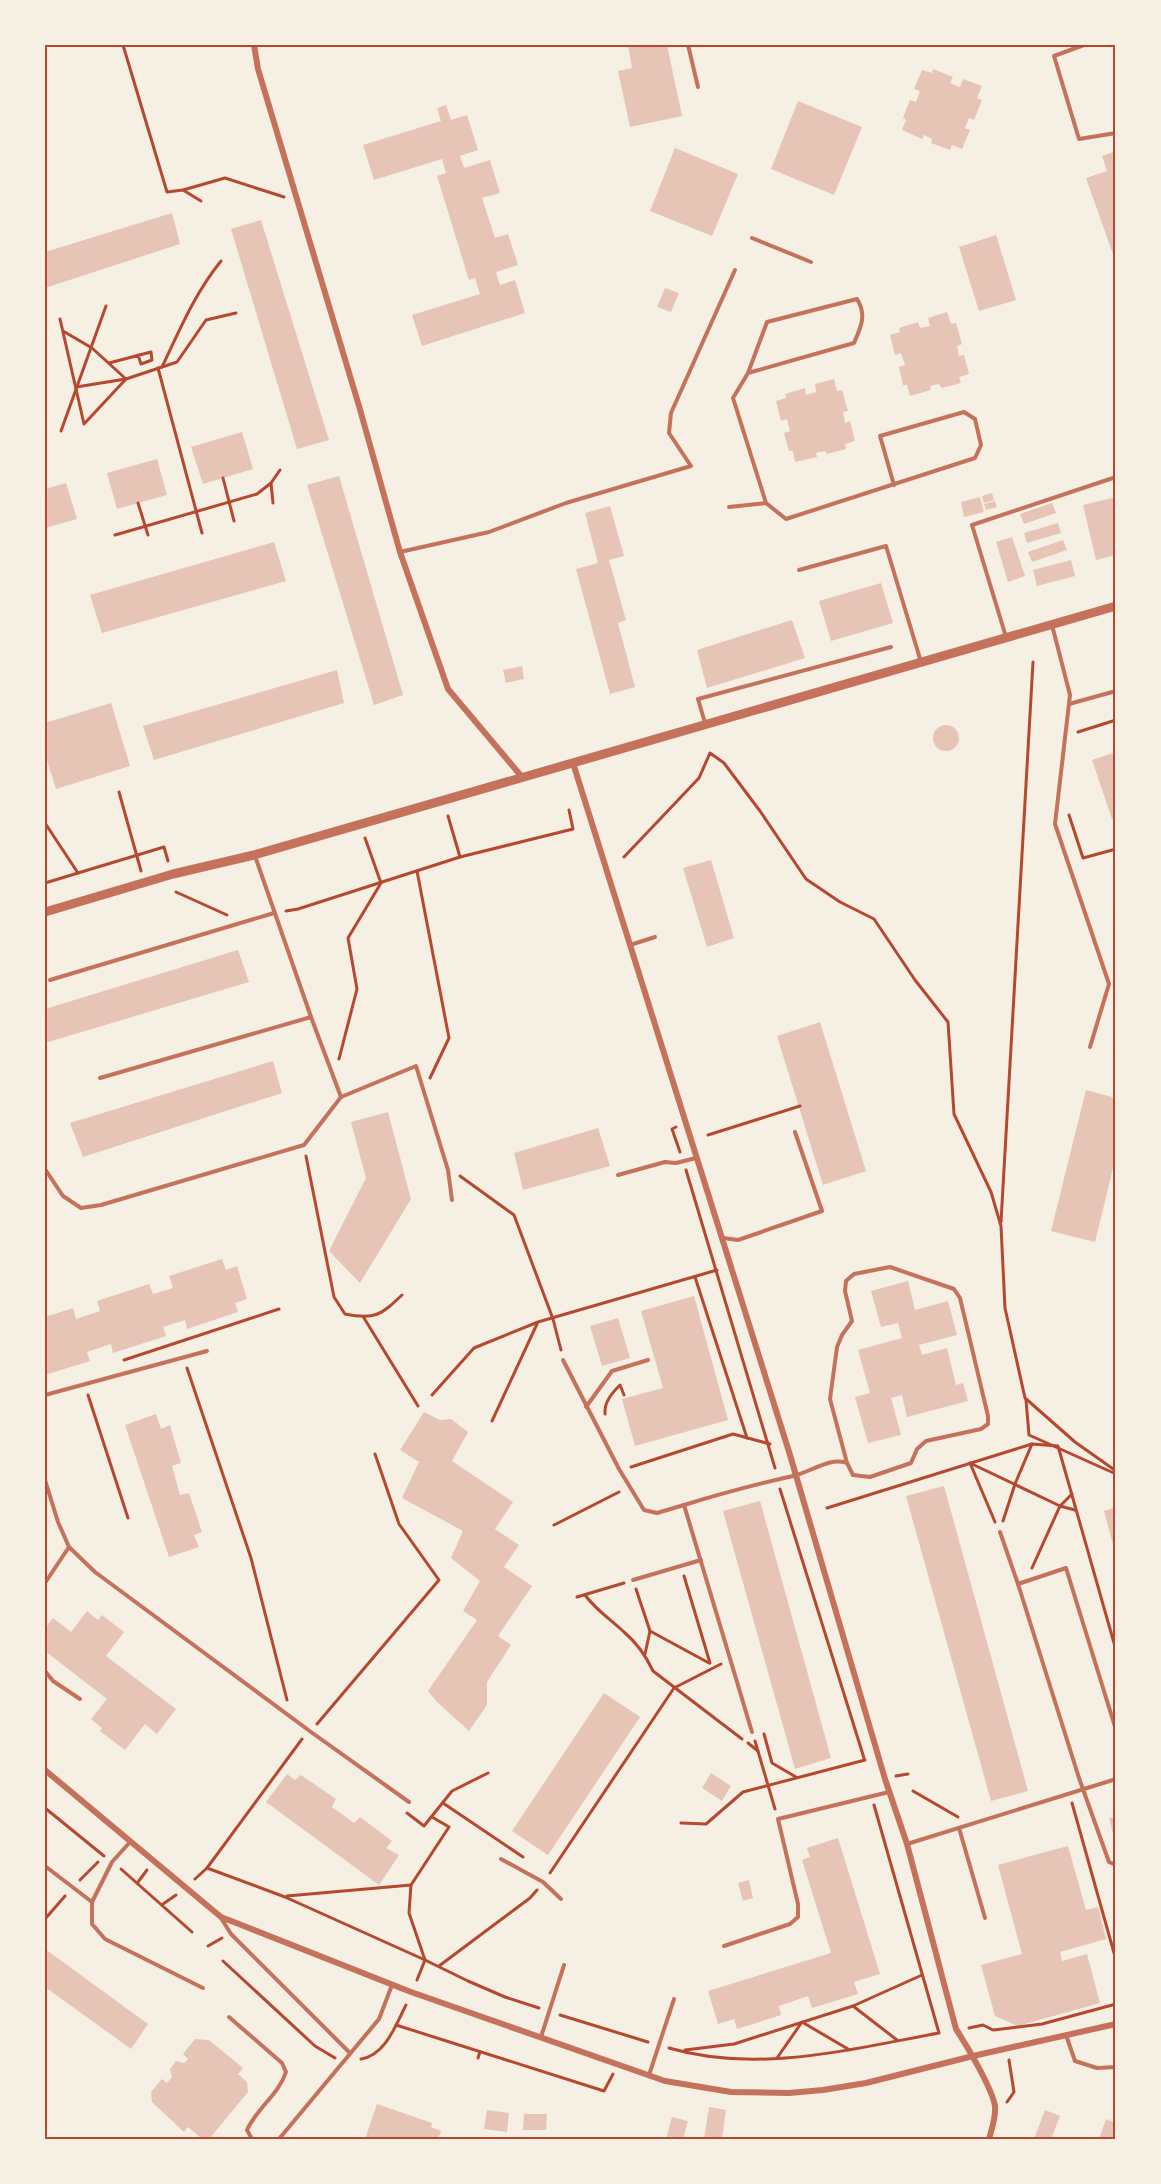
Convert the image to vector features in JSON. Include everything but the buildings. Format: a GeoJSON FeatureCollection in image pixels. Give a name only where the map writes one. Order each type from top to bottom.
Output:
{"type":"FeatureCollection","features":[{"type":"Feature","properties":{"kind":"street"},"geometry":{"type":"LineString","coordinates":[[254,45],[258,69],[359,406],[400,552],[448,689],[522,777]]}},
{"type":"Feature","properties":{"kind":"street"},"geometry":{"type":"LineString","coordinates":[[45,912],[173,874],[255,855],[1116,606]]}},
{"type":"Feature","properties":{"kind":"street"},"geometry":{"type":"LineString","coordinates":[[573,763],[796,1475],[889,1792],[907,1844],[956,2029],[973,2056],[994,2104],[994,2119],[989,2139]]}},
{"type":"Feature","properties":{"kind":"street"},"geometry":{"type":"LineString","coordinates":[[45,1770],[221,1917],[392,1984],[665,2081],[731,2092],[789,2093],[866,2083],[1116,2024]]}},
{"type":"Feature","properties":{"kind":"lane"},"geometry":{"type":"LineString","coordinates":[[688,45],[698,87]]}},
{"type":"Feature","properties":{"kind":"lane"},"geometry":{"type":"LineString","coordinates":[[1084,45],[1054,56],[1079,139],[1116,134]]}},
{"type":"Feature","properties":{"kind":"lane"},"geometry":{"type":"LineString","coordinates":[[752,238],[811,262]]}},
{"type":"Feature","properties":{"kind":"lane"},"geometry":{"type":"LineString","coordinates":[[400,552],[489,532],[566,504],[691,466],[669,433],[671,412],[735,270]]}},
{"type":"Feature","properties":{"kind":"lane"},"geometry":{"type":"LineString","coordinates":[[748,372],[854,343],[861,326],[863,309],[857,299],[766,322],[748,372],[733,398],[766,503],[786,519],[894,485],[975,458],[981,445],[975,419],[963,412],[880,436],[894,485]]}},
{"type":"Feature","properties":{"kind":"lane"},"geometry":{"type":"LineString","coordinates":[[1006,638],[972,525],[1116,477]]}},
{"type":"Feature","properties":{"kind":"lane"},"geometry":{"type":"LineString","coordinates":[[729,507],[766,503]]}},
{"type":"Feature","properties":{"kind":"lane"},"geometry":{"type":"LineString","coordinates":[[799,570],[886,546],[921,662]]}},
{"type":"Feature","properties":{"kind":"lane"},"geometry":{"type":"LineString","coordinates":[[1052,624],[1070,695],[1055,824],[1109,984],[1090,1047]]}},
{"type":"Feature","properties":{"kind":"lane"},"geometry":{"type":"LineString","coordinates":[[705,725],[698,699],[891,647]]}},
{"type":"Feature","properties":{"kind":"lane"},"geometry":{"type":"LineString","coordinates":[[1069,704],[1116,692]]}},
{"type":"Feature","properties":{"kind":"lane"},"geometry":{"type":"LineString","coordinates":[[255,855],[341,1097]]}},
{"type":"Feature","properties":{"kind":"lane"},"geometry":{"type":"LineString","coordinates":[[50,980],[274,913]]}},
{"type":"Feature","properties":{"kind":"lane"},"geometry":{"type":"LineString","coordinates":[[630,945],[655,937]]}},
{"type":"Feature","properties":{"kind":"lane"},"geometry":{"type":"LineString","coordinates":[[100,1078],[311,1017]]}},
{"type":"Feature","properties":{"kind":"lane"},"geometry":{"type":"LineString","coordinates":[[45,1169],[63,1196],[81,1208],[101,1205],[304,1145],[341,1097],[416,1066],[448,1170],[452,1200]]}},
{"type":"Feature","properties":{"kind":"lane"},"geometry":{"type":"LineString","coordinates":[[722,1238],[738,1240],[822,1211],[795,1132]]}},
{"type":"Feature","properties":{"kind":"lane"},"geometry":{"type":"LineString","coordinates":[[618,1175],[665,1161],[676,1163],[697,1158]]}},
{"type":"Feature","properties":{"kind":"lane"},"geometry":{"type":"LineString","coordinates":[[563,1360],[629,1487],[644,1510],[657,1513],[777,1478],[796,1475],[813,1467],[840,1460],[847,1463],[853,1475],[870,1477],[911,1463],[917,1449],[926,1441],[981,1429],[988,1424],[960,1298],[954,1289],[890,1267],[854,1274],[846,1281],[845,1291],[852,1321],[837,1347],[830,1399],[847,1463]]}},
{"type":"Feature","properties":{"kind":"lane"},"geometry":{"type":"LineString","coordinates":[[45,1395],[207,1351]]}},
{"type":"Feature","properties":{"kind":"lane"},"geometry":{"type":"LineString","coordinates":[[586,1407],[612,1371],[648,1360]]}},
{"type":"Feature","properties":{"kind":"lane"},"geometry":{"type":"LineString","coordinates":[[45,1480],[58,1522],[69,1546],[95,1572],[310,1732],[409,1802]]}},
{"type":"Feature","properties":{"kind":"lane"},"geometry":{"type":"LineString","coordinates":[[684,1505],[752,1732]]}},
{"type":"Feature","properties":{"kind":"lane"},"geometry":{"type":"LineString","coordinates":[[999,1532],[1018,1584],[1083,1789],[1109,1862],[1116,1865]]}},
{"type":"Feature","properties":{"kind":"lane"},"geometry":{"type":"LineString","coordinates":[[45,1583],[69,1546]]}},
{"type":"Feature","properties":{"kind":"lane"},"geometry":{"type":"LineString","coordinates":[[633,1580],[701,1560]]}},
{"type":"Feature","properties":{"kind":"lane"},"geometry":{"type":"LineString","coordinates":[[1018,1584],[1066,1568],[1116,1730]]}},
{"type":"Feature","properties":{"kind":"lane"},"geometry":{"type":"LineString","coordinates":[[45,1671],[53,1681],[80,1699]]}},
{"type":"Feature","properties":{"kind":"lane"},"geometry":{"type":"LineString","coordinates":[[907,1844],[1116,1779]]}},
{"type":"Feature","properties":{"kind":"lane"},"geometry":{"type":"LineString","coordinates":[[724,1946],[790,1924],[798,1917],[798,1904],[778,1820],[889,1792]]}},
{"type":"Feature","properties":{"kind":"lane"},"geometry":{"type":"LineString","coordinates":[[959,1828],[986,1918]]}},
{"type":"Feature","properties":{"kind":"lane"},"geometry":{"type":"LineString","coordinates":[[130,1841],[112,1862],[92,1902],[92,1924],[105,1939],[203,1988]]}},
{"type":"Feature","properties":{"kind":"lane"},"geometry":{"type":"LineString","coordinates":[[501,1859],[543,1882],[561,1899]]}},
{"type":"Feature","properties":{"kind":"lane"},"geometry":{"type":"LineString","coordinates":[[45,1866],[92,1902]]}},
{"type":"Feature","properties":{"kind":"lane"},"geometry":{"type":"LineString","coordinates":[[221,1917],[231,1934],[350,2053]]}},
{"type":"Feature","properties":{"kind":"lane"},"geometry":{"type":"LineString","coordinates":[[541,2038],[564,1965]]}},
{"type":"Feature","properties":{"kind":"lane"},"geometry":{"type":"LineString","coordinates":[[279,2139],[379,2019],[392,1984]]}},
{"type":"Feature","properties":{"kind":"lane"},"geometry":{"type":"LineString","coordinates":[[649,2076],[674,1999]]}},
{"type":"Feature","properties":{"kind":"lane"},"geometry":{"type":"LineString","coordinates":[[229,2017],[282,2063],[286,2072],[283,2081],[251,2120],[247,2130],[252,2139]]}},
{"type":"Feature","properties":{"kind":"lane"},"geometry":{"type":"LineString","coordinates":[[1066,2035],[1076,2061],[1097,2068],[1116,2067]]}},
{"type":"Feature","properties":{"kind":"path"},"geometry":{"type":"LineString","coordinates":[[123,45],[167,192],[183,190],[225,177],[297,202]]}},
{"type":"Feature","properties":{"kind":"path"},"geometry":{"type":"LineString","coordinates":[[183,190],[201,201]]}},
{"type":"Feature","properties":{"kind":"path"},"geometry":{"type":"LineString","coordinates":[[202,533],[160,367],[204,283],[221,261]]}},
{"type":"Feature","properties":{"kind":"path"},"geometry":{"type":"LineString","coordinates":[[61,431],[106,306]]}},
{"type":"Feature","properties":{"kind":"path"},"geometry":{"type":"LineString","coordinates":[[76,387],[126,379],[177,362],[206,320],[236,313]]}},
{"type":"Feature","properties":{"kind":"path"},"geometry":{"type":"LineString","coordinates":[[60,319],[84,424],[126,379]]}},
{"type":"Feature","properties":{"kind":"path"},"geometry":{"type":"LineString","coordinates":[[63,331],[92,348],[126,379]]}},
{"type":"Feature","properties":{"kind":"path"},"geometry":{"type":"LineString","coordinates":[[109,363],[138,355],[150,352],[152,360],[141,364],[138,355]]}},
{"type":"Feature","properties":{"kind":"path"},"geometry":{"type":"LineString","coordinates":[[115,535],[258,494],[271,483],[280,470]]}},
{"type":"Feature","properties":{"kind":"path"},"geometry":{"type":"LineString","coordinates":[[224,478],[234,521]]}},
{"type":"Feature","properties":{"kind":"path"},"geometry":{"type":"LineString","coordinates":[[271,483],[273,502]]}},
{"type":"Feature","properties":{"kind":"path"},"geometry":{"type":"LineString","coordinates":[[138,503],[148,535]]}},
{"type":"Feature","properties":{"kind":"path"},"geometry":{"type":"LineString","coordinates":[[1033,662],[1001,1226],[1005,1308],[1025,1398],[1029,1435],[1116,1472]]}},
{"type":"Feature","properties":{"kind":"path"},"geometry":{"type":"LineString","coordinates":[[1077,741],[1078,730],[1116,720]]}},
{"type":"Feature","properties":{"kind":"path"},"geometry":{"type":"LineString","coordinates":[[624,857],[699,778],[710,753],[724,764],[760,811],[806,879],[840,902],[873,919],[915,980],[948,1022],[954,1114],[991,1192],[1001,1226]]}},
{"type":"Feature","properties":{"kind":"path"},"geometry":{"type":"LineString","coordinates":[[119,792],[144,884]]}},
{"type":"Feature","properties":{"kind":"path"},"geometry":{"type":"LineString","coordinates":[[274,913],[298,909],[460,857],[573,829],[569,810]]}},
{"type":"Feature","properties":{"kind":"path"},"geometry":{"type":"LineString","coordinates":[[1069,815],[1083,858],[1116,849]]}},
{"type":"Feature","properties":{"kind":"path"},"geometry":{"type":"LineString","coordinates":[[448,816],[460,857]]}},
{"type":"Feature","properties":{"kind":"path"},"geometry":{"type":"LineString","coordinates":[[45,823],[78,873]]}},
{"type":"Feature","properties":{"kind":"path"},"geometry":{"type":"LineString","coordinates":[[365,838],[381,883]]}},
{"type":"Feature","properties":{"kind":"path"},"geometry":{"type":"LineString","coordinates":[[45,883],[164,847],[169,865]]}},
{"type":"Feature","properties":{"kind":"path"},"geometry":{"type":"LineString","coordinates":[[417,871],[449,1038],[424,1092]]}},
{"type":"Feature","properties":{"kind":"path"},"geometry":{"type":"LineString","coordinates":[[334,1078],[357,989],[348,938],[381,883]]}},
{"type":"Feature","properties":{"kind":"path"},"geometry":{"type":"LineString","coordinates":[[176,892],[243,922]]}},
{"type":"Feature","properties":{"kind":"path"},"geometry":{"type":"LineString","coordinates":[[708,1135],[800,1106]]}},
{"type":"Feature","properties":{"kind":"path"},"geometry":{"type":"LineString","coordinates":[[686,1124],[672,1129],[717,1270],[777,1478],[868,1770]]}},
{"type":"Feature","properties":{"kind":"path"},"geometry":{"type":"LineString","coordinates":[[304,1145],[334,1297],[345,1314],[364,1317],[384,1312],[402,1295]]}},
{"type":"Feature","properties":{"kind":"path"},"geometry":{"type":"LineString","coordinates":[[448,1170],[462,1176],[514,1215],[553,1319],[563,1360]]}},
{"type":"Feature","properties":{"kind":"path"},"geometry":{"type":"LineString","coordinates":[[432,1395],[474,1348],[538,1322],[717,1270]]}},
{"type":"Feature","properties":{"kind":"path"},"geometry":{"type":"LineString","coordinates":[[695,1277],[747,1438]]}},
{"type":"Feature","properties":{"kind":"path"},"geometry":{"type":"LineString","coordinates":[[124,1360],[279,1309]]}},
{"type":"Feature","properties":{"kind":"path"},"geometry":{"type":"LineString","coordinates":[[364,1317],[418,1406]]}},
{"type":"Feature","properties":{"kind":"path"},"geometry":{"type":"LineString","coordinates":[[492,1422],[538,1322]]}},
{"type":"Feature","properties":{"kind":"path"},"geometry":{"type":"LineString","coordinates":[[84,1384],[128,1518]]}},
{"type":"Feature","properties":{"kind":"path"},"geometry":{"type":"LineString","coordinates":[[605,1419],[604,1411],[608,1398],[620,1385],[624,1395]]}},
{"type":"Feature","properties":{"kind":"path"},"geometry":{"type":"LineString","coordinates":[[197,1393],[251,1557],[291,1716],[303,1738],[207,1868]]}},
{"type":"Feature","properties":{"kind":"path"},"geometry":{"type":"LineString","coordinates":[[1025,1398],[1075,1442],[1116,1472]]}},
{"type":"Feature","properties":{"kind":"path"},"geometry":{"type":"LineString","coordinates":[[629,1468],[733,1434],[769,1444]]}},
{"type":"Feature","properties":{"kind":"path"},"geometry":{"type":"LineString","coordinates":[[827,1509],[1032,1444],[1058,1446]]}},
{"type":"Feature","properties":{"kind":"path"},"geometry":{"type":"LineString","coordinates":[[999,1532],[1015,1484],[1032,1444]]}},
{"type":"Feature","properties":{"kind":"path"},"geometry":{"type":"LineString","coordinates":[[1058,1446],[1116,1650]]}},
{"type":"Feature","properties":{"kind":"path"},"geometry":{"type":"LineString","coordinates":[[310,1732],[439,1580],[399,1524],[375,1454]]}},
{"type":"Feature","properties":{"kind":"path"},"geometry":{"type":"LineString","coordinates":[[970,1463],[1060,1506],[1076,1510]]}},
{"type":"Feature","properties":{"kind":"path"},"geometry":{"type":"LineString","coordinates":[[970,1463],[999,1532]]}},
{"type":"Feature","properties":{"kind":"path"},"geometry":{"type":"LineString","coordinates":[[554,1525],[629,1487]]}},
{"type":"Feature","properties":{"kind":"path"},"geometry":{"type":"LineString","coordinates":[[770,1490],[781,1491]]}},
{"type":"Feature","properties":{"kind":"path"},"geometry":{"type":"LineString","coordinates":[[1026,1582],[1060,1506],[1072,1494]]}},
{"type":"Feature","properties":{"kind":"path"},"geometry":{"type":"LineString","coordinates":[[685,1565],[684,1579],[710,1663]]}},
{"type":"Feature","properties":{"kind":"path"},"geometry":{"type":"LineString","coordinates":[[577,1597],[633,1580],[650,1631],[645,1654]]}},
{"type":"Feature","properties":{"kind":"path"},"geometry":{"type":"LineString","coordinates":[[585,1595],[593,1606],[626,1633],[645,1654],[653,1671],[758,1751]]}},
{"type":"Feature","properties":{"kind":"path"},"geometry":{"type":"LineString","coordinates":[[650,1631],[715,1666]]}},
{"type":"Feature","properties":{"kind":"path"},"geometry":{"type":"LineString","coordinates":[[439,1966],[530,1898],[674,1688],[730,1660]]}},
{"type":"Feature","properties":{"kind":"path"},"geometry":{"type":"LineString","coordinates":[[762,1729],[772,1763],[796,1777]]}},
{"type":"Feature","properties":{"kind":"path"},"geometry":{"type":"LineString","coordinates":[[752,1732],[778,1820]]}},
{"type":"Feature","properties":{"kind":"path"},"geometry":{"type":"LineString","coordinates":[[681,1822],[706,1824],[743,1792],[865,1760]]}},
{"type":"Feature","properties":{"kind":"path"},"geometry":{"type":"LineString","coordinates":[[406,1812],[424,1826],[452,1791],[488,1773]]}},
{"type":"Feature","properties":{"kind":"path"},"geometry":{"type":"LineString","coordinates":[[913,1791],[958,1817]]}},
{"type":"Feature","properties":{"kind":"path"},"geometry":{"type":"LineString","coordinates":[[1069,1794],[1116,1960]]}},
{"type":"Feature","properties":{"kind":"path"},"geometry":{"type":"LineString","coordinates":[[872,1795],[939,2033]]}},
{"type":"Feature","properties":{"kind":"path"},"geometry":{"type":"LineString","coordinates":[[442,1803],[530,1861]]}},
{"type":"Feature","properties":{"kind":"path"},"geometry":{"type":"LineString","coordinates":[[417,1980],[426,1960],[409,1913],[411,1885],[449,1827],[432,1817]]}},
{"type":"Feature","properties":{"kind":"path"},"geometry":{"type":"LineString","coordinates":[[285,1897],[411,1885]]}},
{"type":"Feature","properties":{"kind":"path"},"geometry":{"type":"LineString","coordinates":[[679,2051],[734,2044],[853,2006],[922,1975]]}},
{"type":"Feature","properties":{"kind":"path"},"geometry":{"type":"LineString","coordinates":[[965,2028],[983,2025],[993,2030],[1042,2024],[1116,2004]]}},
{"type":"Feature","properties":{"kind":"path"},"geometry":{"type":"LineString","coordinates":[[853,2006],[897,2040]]}},
{"type":"Feature","properties":{"kind":"path"},"geometry":{"type":"LineString","coordinates":[[802,2022],[849,2050]]}},
{"type":"Feature","properties":{"kind":"path"},"geometry":{"type":"LineString","coordinates":[[777,2058],[802,2022]]}},
{"type":"Feature","properties":{"kind":"path"},"geometry":{"type":"LineString","coordinates":[[396,2025],[604,2091],[618,2065]]}},
{"type":"Feature","properties":{"kind":"path"},"geometry":{"type":"LineString","coordinates":[[994,2119],[1014,2092],[1002,2029]]}},
{"type":"Feature","properties":{"kind":"path"},"geometry":{"type":"LineString","coordinates":[[478,2058],[480,2052]]}}]}
